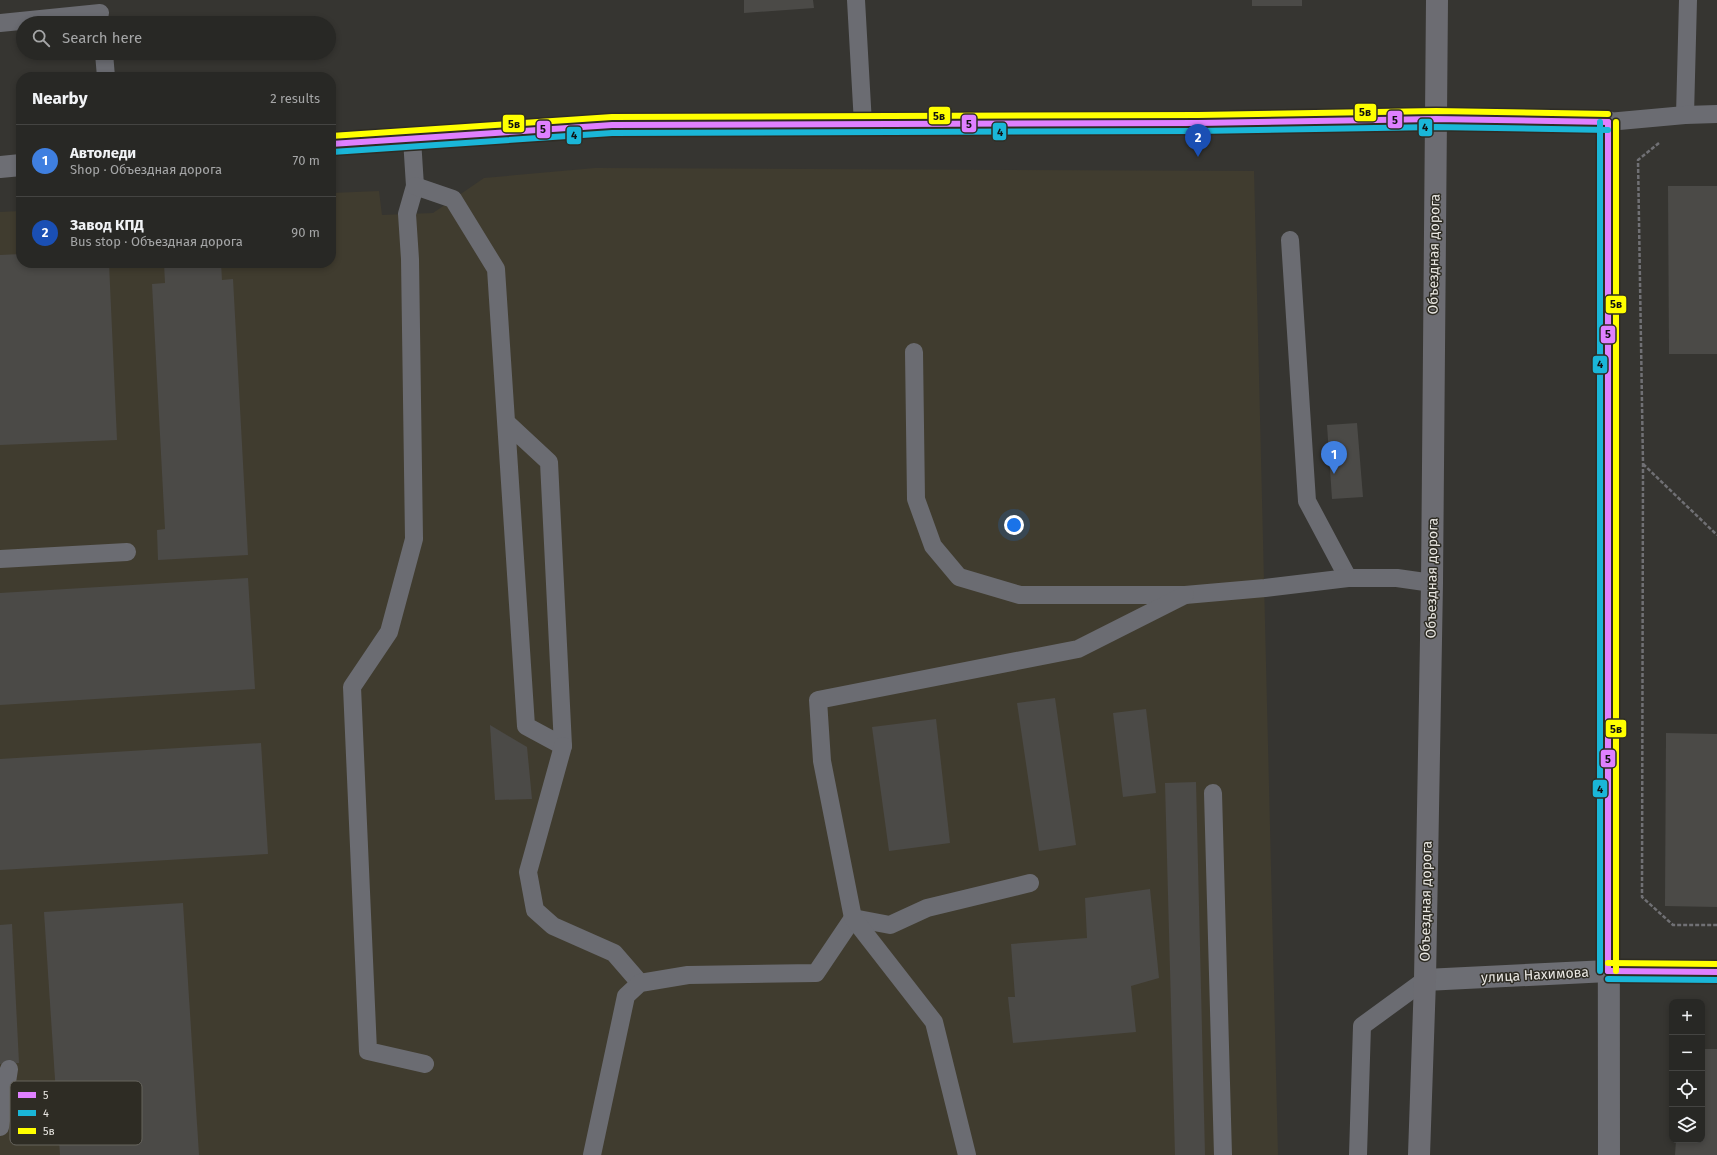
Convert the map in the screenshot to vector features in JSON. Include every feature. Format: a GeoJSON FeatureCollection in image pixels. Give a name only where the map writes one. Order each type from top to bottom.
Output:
{"type":"FeatureCollection","features":[{"type":"Feature","properties":{"kind":"main road","name":"Объездная дорога"},"geometry":{"type":"LineString","coordinates":[[1420,1155],[1425,980],[1432,583],[1437,0]]}},
{"type":"Feature","properties":{"kind":"street"},"geometry":{"type":"LineString","coordinates":[[336,144],[612,125],[1198,123],[1436,119],[1608,122],[1609,1155]]}},
{"type":"Feature","properties":{"kind":"street"},"geometry":{"type":"LineString","coordinates":[[0,167],[16,165]]}},
{"type":"Feature","properties":{"kind":"street","name":"улица Нахимова"},"geometry":{"type":"LineString","coordinates":[[1425,980],[1608,971],[1717,972]]}},
{"type":"Feature","properties":{"kind":"lane"},"geometry":{"type":"LineString","coordinates":[[856,0],[863,124]]}},
{"type":"Feature","properties":{"kind":"lane"},"geometry":{"type":"LineString","coordinates":[[1685,115],[1688,0]]}},
{"type":"Feature","properties":{"kind":"lane"},"geometry":{"type":"LineString","coordinates":[[61,16],[101,12]]}},
{"type":"Feature","properties":{"kind":"lane"},"geometry":{"type":"LineString","coordinates":[[0,22],[16,20]]}},
{"type":"Feature","properties":{"kind":"lane"},"geometry":{"type":"LineString","coordinates":[[105,60],[106,72]]}},
{"type":"Feature","properties":{"kind":"lane"},"geometry":{"type":"LineString","coordinates":[[1608,122],[1685,115],[1717,114]]}},
{"type":"Feature","properties":{"kind":"lane"},"geometry":{"type":"LineString","coordinates":[[412,139],[415,186],[407,214],[410,259],[414,538],[388,632],[352,686],[368,1051],[425,1064]]}},
{"type":"Feature","properties":{"kind":"lane"},"geometry":{"type":"LineString","coordinates":[[415,186],[454,199],[496,269],[526,726],[564,746]]}},
{"type":"Feature","properties":{"kind":"lane"},"geometry":{"type":"LineString","coordinates":[[1290,240],[1307,501],[1348,578]]}},
{"type":"Feature","properties":{"kind":"lane"},"geometry":{"type":"LineString","coordinates":[[914,352],[916,499],[933,546],[959,577],[1020,595],[1185,595],[1265,588],[1348,578],[1397,578],[1432,583]]}},
{"type":"Feature","properties":{"kind":"lane"},"geometry":{"type":"LineString","coordinates":[[506,422],[549,462],[564,746],[528,872],[535,910],[553,926],[614,953],[640,983]]}},
{"type":"Feature","properties":{"kind":"lane"},"geometry":{"type":"LineString","coordinates":[[0,559],[127,552]]}},
{"type":"Feature","properties":{"kind":"lane"},"geometry":{"type":"LineString","coordinates":[[967,1155],[934,1022],[853,918],[822,761],[818,700],[1078,650],[1185,595]]}},
{"type":"Feature","properties":{"kind":"lane"},"geometry":{"type":"LineString","coordinates":[[1214,793],[1223,1155]]}},
{"type":"Feature","properties":{"kind":"lane"},"geometry":{"type":"LineString","coordinates":[[853,918],[890,925],[927,908],[1030,883]]}},
{"type":"Feature","properties":{"kind":"lane"},"geometry":{"type":"LineString","coordinates":[[592,1155],[626,996],[640,983],[688,975],[816,973],[853,918]]}},
{"type":"Feature","properties":{"kind":"lane"},"geometry":{"type":"LineString","coordinates":[[1358,1155],[1362,1026],[1425,980]]}},
{"type":"Feature","properties":{"kind":"lane"},"geometry":{"type":"LineString","coordinates":[[0,1127],[9,1069]]}},
{"type":"Feature","properties":{"kind":"path"},"geometry":{"type":"LineString","coordinates":[[1661,142],[1638,160],[1643,464],[1642,897],[1674,925],[1717,925]]}},
{"type":"Feature","properties":{"kind":"path"},"geometry":{"type":"LineString","coordinates":[[1643,464],[1717,535]]}},
{"type":"Feature","properties":{"kind":"shaded area"},"geometry":{"type":"Polygon","coordinates":[[[595,168],[1254,171],[1278,1155],[0,1155],[0,212],[16,211],[16,268],[336,268],[336,193],[379,191],[382,215],[433,213],[484,178],[595,168]]]}},
{"type":"Feature","properties":{"kind":"building"},"geometry":{"type":"Polygon","coordinates":[[[744,0],[813,0],[814,8],[744,13],[744,0]]]}},
{"type":"Feature","properties":{"kind":"building"},"geometry":{"type":"Polygon","coordinates":[[[1252,0],[1302,0],[1302,6],[1252,6],[1252,0]]]}},
{"type":"Feature","properties":{"kind":"building"},"geometry":{"type":"Polygon","coordinates":[[[1668,186],[1717,186],[1717,354],[1669,354],[1668,186]]]}},
{"type":"Feature","properties":{"kind":"building"},"geometry":{"type":"Polygon","coordinates":[[[16,254],[16,268],[109,268],[117,440],[0,445],[0,255],[16,254]]]}},
{"type":"Feature","properties":{"kind":"building"},"geometry":{"type":"Polygon","coordinates":[[[164,268],[221,268],[222,280],[233,279],[248,555],[158,560],[157,530],[165,529],[152,284],[165,283],[164,268]]]}},
{"type":"Feature","properties":{"kind":"building"},"geometry":{"type":"Polygon","coordinates":[[[1357,423],[1363,497],[1332,499],[1327,425],[1357,423]]]}},
{"type":"Feature","properties":{"kind":"building"},"geometry":{"type":"Polygon","coordinates":[[[248,578],[255,689],[0,705],[0,593],[248,578]]]}},
{"type":"Feature","properties":{"kind":"building"},"geometry":{"type":"Polygon","coordinates":[[[1055,698],[1076,845],[1039,851],[1017,703],[1055,698]]]}},
{"type":"Feature","properties":{"kind":"building"},"geometry":{"type":"Polygon","coordinates":[[[1146,709],[1156,793],[1123,797],[1113,713],[1146,709]]]}},
{"type":"Feature","properties":{"kind":"building"},"geometry":{"type":"Polygon","coordinates":[[[936,719],[950,843],[889,851],[872,727],[936,719]]]}},
{"type":"Feature","properties":{"kind":"building"},"geometry":{"type":"Polygon","coordinates":[[[490,725],[527,747],[532,799],[495,800],[490,725]]]}},
{"type":"Feature","properties":{"kind":"building"},"geometry":{"type":"Polygon","coordinates":[[[1666,733],[1717,734],[1717,907],[1665,906],[1666,733]]]}},
{"type":"Feature","properties":{"kind":"building"},"geometry":{"type":"Polygon","coordinates":[[[261,743],[268,854],[0,870],[0,759],[261,743]]]}},
{"type":"Feature","properties":{"kind":"building"},"geometry":{"type":"Polygon","coordinates":[[[1196,782],[1205,1155],[1175,1155],[1165,783],[1196,782]]]}},
{"type":"Feature","properties":{"kind":"building"},"geometry":{"type":"Polygon","coordinates":[[[1150,889],[1159,978],[1131,986],[1136,1032],[1013,1043],[1008,997],[1015,997],[1011,944],[1087,938],[1085,898],[1150,889]]]}},
{"type":"Feature","properties":{"kind":"building"},"geometry":{"type":"Polygon","coordinates":[[[183,903],[199,1155],[60,1155],[59,1145],[142,1145],[142,1081],[55,1081],[44,912],[183,903]]]}},
{"type":"Feature","properties":{"kind":"building"},"geometry":{"type":"Polygon","coordinates":[[[12,924],[19,1063],[0,1064],[0,925],[12,924]]]}},
{"type":"Feature","properties":{"kind":"building"},"geometry":{"type":"Polygon","coordinates":[[[1705,1049],[1717,1049],[1717,1155],[1675,1155],[1676,1143],[1705,1143],[1705,1049]]]}},
{"type":"Feature","properties":{"kind":"transit line","name":"5в"},"geometry":{"type":"LineString","coordinates":[[336,136],[612,117],[1198,115],[1436,111],[1608,114]]}},
{"type":"Feature","properties":{"kind":"transit line","name":"5"},"geometry":{"type":"LineString","coordinates":[[336,144],[612,125],[1198,123],[1436,119],[1608,122]]}},
{"type":"Feature","properties":{"kind":"transit line","name":"4"},"geometry":{"type":"LineString","coordinates":[[1600,122],[1600,971]]}},
{"type":"Feature","properties":{"kind":"transit line","name":"5"},"geometry":{"type":"LineString","coordinates":[[1608,122],[1608,971]]}},
{"type":"Feature","properties":{"kind":"transit line","name":"5в"},"geometry":{"type":"LineString","coordinates":[[1616,122],[1616,971]]}},
{"type":"Feature","properties":{"kind":"transit line","name":"4"},"geometry":{"type":"LineString","coordinates":[[336,152],[612,133],[1198,131],[1436,127],[1608,130]]}},
{"type":"Feature","properties":{"kind":"transit line","name":"5в"},"geometry":{"type":"LineString","coordinates":[[1608,963],[1717,964]]}},
{"type":"Feature","properties":{"kind":"transit line","name":"5"},"geometry":{"type":"LineString","coordinates":[[1608,971],[1717,972]]}},
{"type":"Feature","properties":{"kind":"transit line","name":"4"},"geometry":{"type":"LineString","coordinates":[[1608,979],[1717,980]]}},
{"type":"Feature","properties":{"kind":"place","name":"Завод КПД"},"geometry":{"type":"Point","coordinates":[1198,157]}},
{"type":"Feature","properties":{"kind":"place","name":"Автоледи"},"geometry":{"type":"Point","coordinates":[1334,474]}}]}
